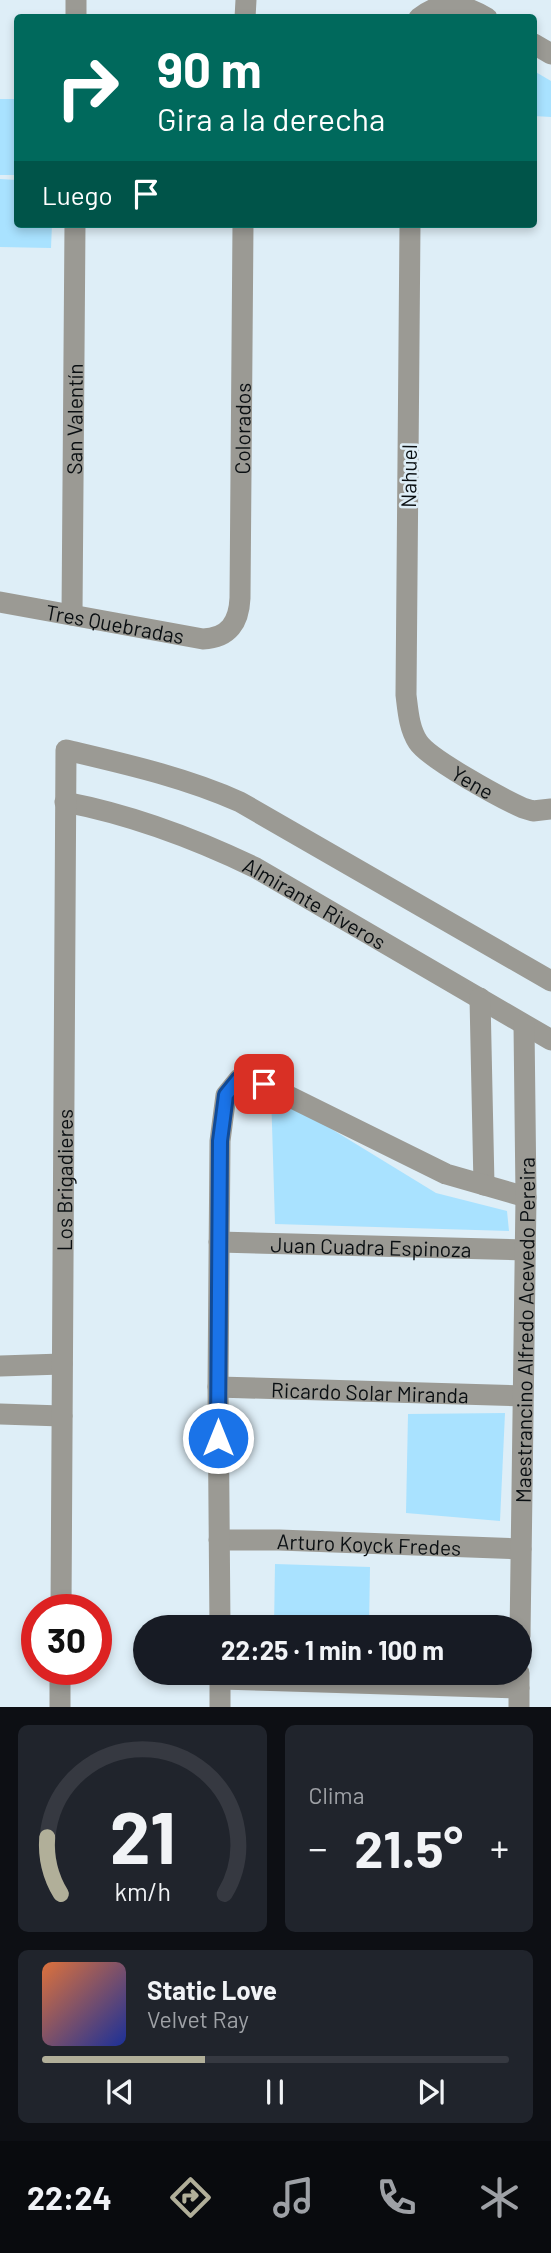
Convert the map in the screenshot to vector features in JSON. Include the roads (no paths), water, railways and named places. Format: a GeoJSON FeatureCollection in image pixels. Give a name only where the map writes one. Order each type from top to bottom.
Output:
{"type":"FeatureCollection","features":[{"type":"Feature","properties":{"kind":"street"},"geometry":{"type":"LineString","coordinates":[[423,14],[436,2],[457,3],[479,14]]}},
{"type":"Feature","properties":{"kind":"street","name":"San Valentín"},"geometry":{"type":"LineString","coordinates":[[72,615],[75,228]]}},
{"type":"Feature","properties":{"kind":"street","name":"Colorados"},"geometry":{"type":"LineString","coordinates":[[229,630],[235,623],[240,606],[243,228]]}},
{"type":"Feature","properties":{"kind":"street","name":"Nahuel"},"geometry":{"type":"LineString","coordinates":[[410,228],[406,695],[411,727]]}},
{"type":"Feature","properties":{"kind":"street","name":"Tres Quebradas"},"geometry":{"type":"LineString","coordinates":[[0,602],[203,639],[221,636],[229,630]]}},
{"type":"Feature","properties":{"kind":"street","name":"Yene"},"geometry":{"type":"LineString","coordinates":[[411,727],[418,742],[432,756],[523,808],[533,811],[551,809]]}},
{"type":"Feature","properties":{"kind":"street","name":"Los Brigadieres"},"geometry":{"type":"LineString","coordinates":[[61,1594],[66,750],[174,776],[240,802],[551,981]]}},
{"type":"Feature","properties":{"kind":"street","name":"Almirante Riveros"},"geometry":{"type":"LineString","coordinates":[[65,802],[149,822],[256,868],[551,1040]]}},
{"type":"Feature","properties":{"kind":"street"},"geometry":{"type":"LineString","coordinates":[[480,998],[484,1185]]}},
{"type":"Feature","properties":{"kind":"street","name":"Maestrancino Alfredo Acevedo Pereira"},"geometry":{"type":"LineString","coordinates":[[520,1615],[526,1197],[524,1025]]}},
{"type":"Feature","properties":{"kind":"street"},"geometry":{"type":"LineString","coordinates":[[220,1615],[220,1141],[226,1095],[239,1079],[264,1084],[446,1174],[526,1197]]}},
{"type":"Feature","properties":{"kind":"street","name":"Juan Cuadra Espinoza"},"geometry":{"type":"LineString","coordinates":[[219,1242],[525,1250]]}},
{"type":"Feature","properties":{"kind":"street"},"geometry":{"type":"LineString","coordinates":[[0,1366],[62,1364]]}},
{"type":"Feature","properties":{"kind":"street","name":"Ricardo Solar Miranda"},"geometry":{"type":"LineString","coordinates":[[218,1387],[523,1396]]}},
{"type":"Feature","properties":{"kind":"street"},"geometry":{"type":"LineString","coordinates":[[0,1415],[62,1416]]}},
{"type":"Feature","properties":{"kind":"street","name":"Arturo Koyck Fredes"},"geometry":{"type":"LineString","coordinates":[[219,1540],[521,1549]]}},
{"type":"Feature","properties":{"kind":"street"},"geometry":{"type":"LineString","coordinates":[[60,1685],[60,1707]]}},
{"type":"Feature","properties":{"kind":"street"},"geometry":{"type":"LineString","coordinates":[[220,1685],[220,1707]]}},
{"type":"Feature","properties":{"kind":"street"},"geometry":{"type":"LineString","coordinates":[[427,1685],[519,1689]]}}]}
